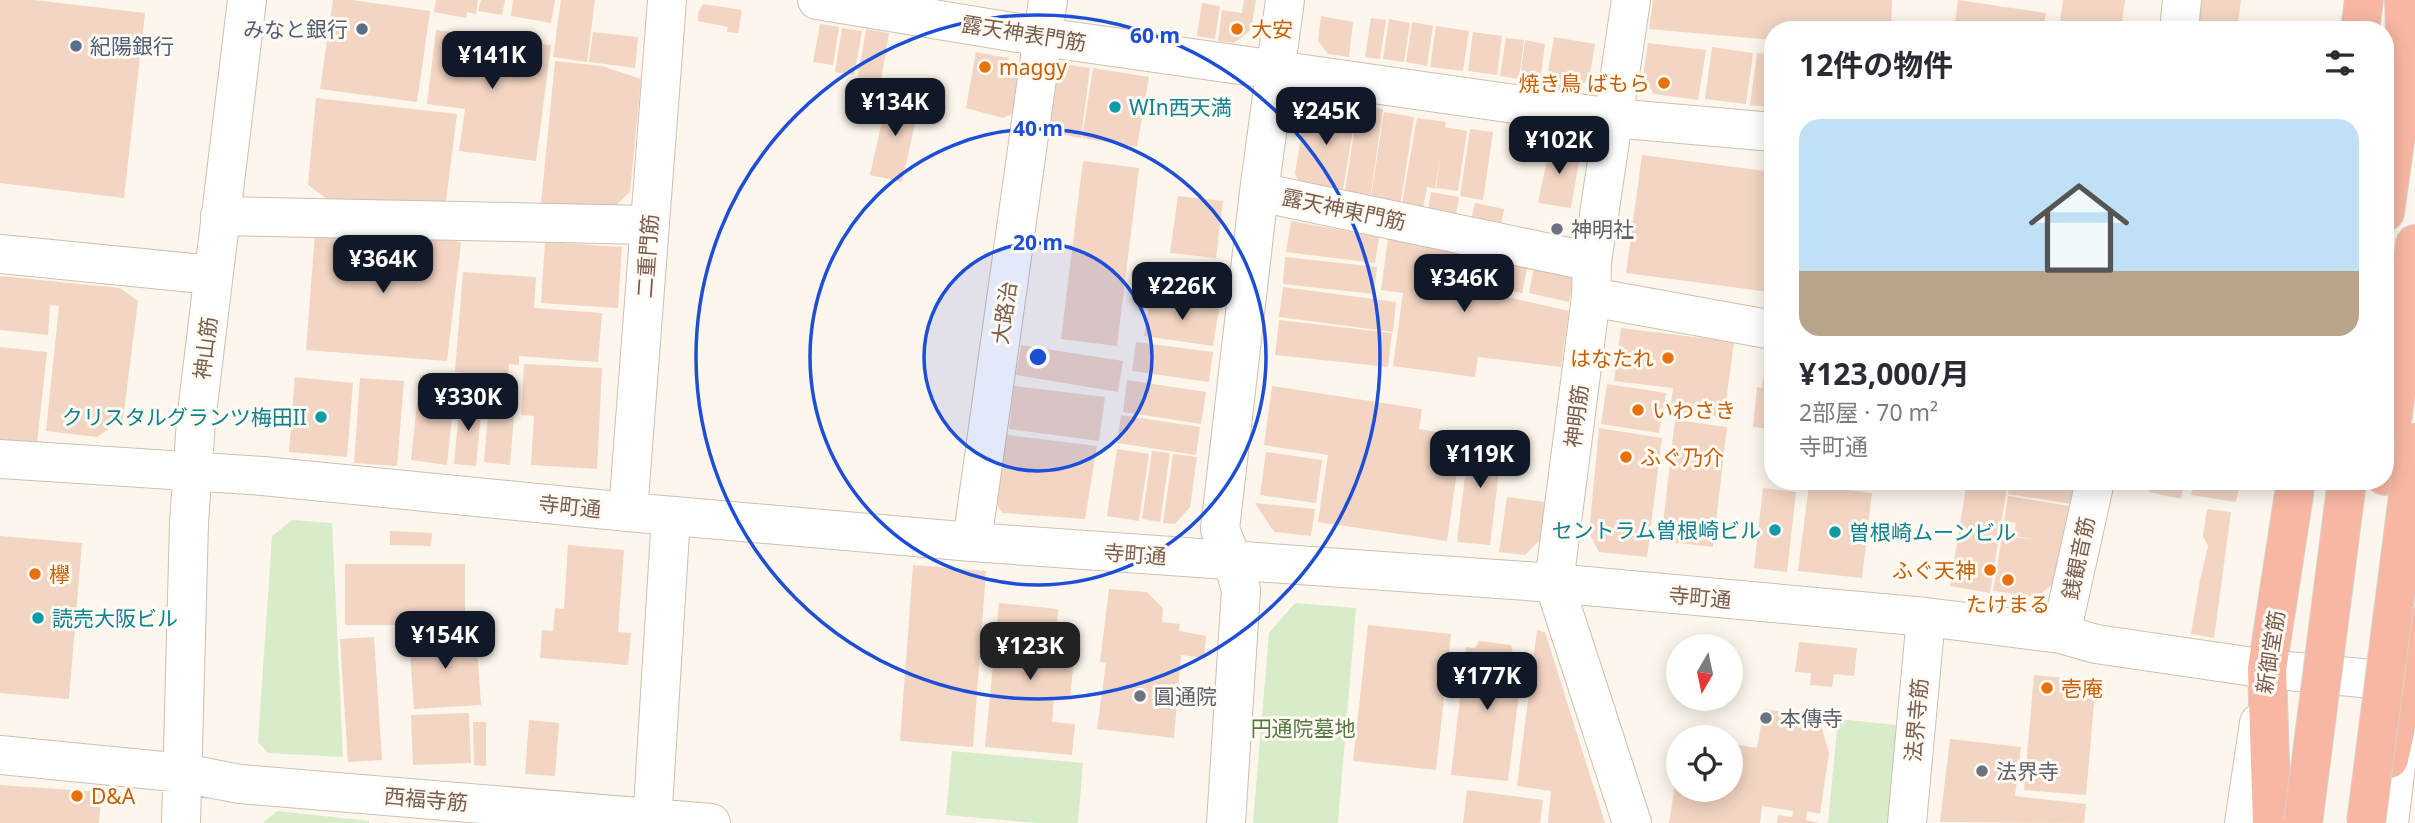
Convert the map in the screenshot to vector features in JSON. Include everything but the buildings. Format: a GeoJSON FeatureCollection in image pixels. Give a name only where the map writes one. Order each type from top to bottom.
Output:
{"type":"FeatureCollection","features":[{"type":"Feature","properties":{"kind":"highway"},"geometry":{"type":"LineString","coordinates":[[2361,21],[2364,0]]}},
{"type":"Feature","properties":{"kind":"highway"},"geometry":{"type":"LineString","coordinates":[[2394,148],[2406,63],[2404,0]]}},
{"type":"Feature","properties":{"kind":"highway"},"geometry":{"type":"LineString","coordinates":[[2394,406],[2415,244]]}},
{"type":"Feature","properties":{"kind":"highway"},"geometry":{"type":"LineString","coordinates":[[2387,816],[2415,442]]}},
{"type":"Feature","properties":{"kind":"highway","name":"新御堂筋"},"geometry":{"type":"LineString","coordinates":[[2267,669],[2295,490]]}},
{"type":"Feature","properties":{"kind":"highway"},"geometry":{"type":"LineString","coordinates":[[2303,823],[2346,490]]}},
{"type":"Feature","properties":{"kind":"highway"},"geometry":{"type":"LineString","coordinates":[[2341,823],[2384,490]]}},
{"type":"Feature","properties":{"kind":"highway"},"geometry":{"type":"LineString","coordinates":[[2387,816],[2411,682],[2415,626]]}},
{"type":"Feature","properties":{"kind":"highway"},"geometry":{"type":"LineString","coordinates":[[2267,669],[2273,823]]}},
{"type":"Feature","properties":{"kind":"street","name":"神山筋"},"geometry":{"type":"LineString","coordinates":[[181,823],[192,471],[247,0]]}},
{"type":"Feature","properties":{"kind":"street","name":"二重門筋"},"geometry":{"type":"LineString","coordinates":[[628,512],[667,0]]}},
{"type":"Feature","properties":{"kind":"street","name":"露天神表門筋"},"geometry":{"type":"LineString","coordinates":[[817,0],[1043,37],[1614,118],[1764,131]]}},
{"type":"Feature","properties":{"kind":"street","name":"大路治"},"geometry":{"type":"LineString","coordinates":[[972,542],[1048,0]]}},
{"type":"Feature","properties":{"kind":"street"},"geometry":{"type":"LineString","coordinates":[[1226,823],[1241,590],[1220,529],[1259,191],[1285,0]]}},
{"type":"Feature","properties":{"kind":"street","name":"神明筋"},"geometry":{"type":"LineString","coordinates":[[1631,0],[1554,583],[1632,823]]}},
{"type":"Feature","properties":{"kind":"street"},"geometry":{"type":"LineString","coordinates":[[2180,21],[2182,0]]}},
{"type":"Feature","properties":{"kind":"street","name":"露天神東門筋"},"geometry":{"type":"LineString","coordinates":[[1259,191],[1764,328]]}},
{"type":"Feature","properties":{"kind":"street"},"geometry":{"type":"LineString","coordinates":[[220,216],[649,225]]}},
{"type":"Feature","properties":{"kind":"street"},"geometry":{"type":"LineString","coordinates":[[0,254],[213,275]]}},
{"type":"Feature","properties":{"kind":"street","name":"寺町通"},"geometry":{"type":"LineString","coordinates":[[0,459],[263,476],[972,542],[1554,583],[1926,617],[2061,634],[2096,644],[2267,669],[2411,682]]}},
{"type":"Feature","properties":{"kind":"street","name":"銭観音筋"},"geometry":{"type":"LineString","coordinates":[[2061,634],[2093,490]]}},
{"type":"Feature","properties":{"kind":"street"},"geometry":{"type":"LineString","coordinates":[[652,820],[671,516]]}},
{"type":"Feature","properties":{"kind":"street","name":"法界寺筋"},"geometry":{"type":"LineString","coordinates":[[1907,823],[1926,617]]}},
{"type":"Feature","properties":{"kind":"street","name":"新御堂筋"},"geometry":{"type":"LineString","coordinates":[[2244,823],[2267,669]]}},
{"type":"Feature","properties":{"kind":"street","name":"西福寺筋"},"geometry":{"type":"LineString","coordinates":[[0,755],[183,773],[240,783],[711,823]]}},
{"type":"Feature","properties":{"kind":"green space"},"geometry":{"type":"Polygon","coordinates":[[[292,520],[332,523],[343,757],[268,753],[258,742],[272,536],[292,520]]]}},
{"type":"Feature","properties":{"kind":"green space","name":"円通院墓地"},"geometry":{"type":"Polygon","coordinates":[[[1295,603],[1356,608],[1338,823],[1253,823],[1269,633],[1295,603]]]}},
{"type":"Feature","properties":{"kind":"green space"},"geometry":{"type":"Polygon","coordinates":[[[1838,719],[1907,726],[1897,823],[1828,823],[1838,719]]]}},
{"type":"Feature","properties":{"kind":"green space"},"geometry":{"type":"Polygon","coordinates":[[[952,751],[1083,763],[1078,823],[1037,823],[946,815],[952,751]]]}},
{"type":"Feature","properties":{"kind":"green space"},"geometry":{"type":"Polygon","coordinates":[[[277,811],[369,821],[369,823],[263,823],[277,811]]]}},
{"type":"Feature","properties":{"kind":"place","name":"みなと銀行"},"geometry":{"type":"Point","coordinates":[362,29]}},
{"type":"Feature","properties":{"kind":"place","name":"大安"},"geometry":{"type":"Point","coordinates":[1237,29]}},
{"type":"Feature","properties":{"kind":"place","name":"紀陽銀行"},"geometry":{"type":"Point","coordinates":[76,46]}},
{"type":"Feature","properties":{"kind":"place","name":"maggy"},"geometry":{"type":"Point","coordinates":[985,67]}},
{"type":"Feature","properties":{"kind":"place","name":"焼き鳥 ばもら"},"geometry":{"type":"Point","coordinates":[1664,83]}},
{"type":"Feature","properties":{"kind":"place","name":"WIn西天満"},"geometry":{"type":"Point","coordinates":[1115,107]}},
{"type":"Feature","properties":{"kind":"place","name":"神明社"},"geometry":{"type":"Point","coordinates":[1557,229]}},
{"type":"Feature","properties":{"kind":"place","name":"はなたれ"},"geometry":{"type":"Point","coordinates":[1668,358]}},
{"type":"Feature","properties":{"kind":"place","name":"いわさき"},"geometry":{"type":"Point","coordinates":[1638,410]}},
{"type":"Feature","properties":{"kind":"place","name":"クリスタルグランツ梅田II"},"geometry":{"type":"Point","coordinates":[321,417]}},
{"type":"Feature","properties":{"kind":"place","name":"ふぐ乃介"},"geometry":{"type":"Point","coordinates":[1626,457]}},
{"type":"Feature","properties":{"kind":"place","name":"セントラム曽根崎ビル"},"geometry":{"type":"Point","coordinates":[1775,530]}},
{"type":"Feature","properties":{"kind":"place","name":"曽根崎ムーンビル"},"geometry":{"type":"Point","coordinates":[1835,532]}},
{"type":"Feature","properties":{"kind":"place","name":"ふぐ天神"},"geometry":{"type":"Point","coordinates":[1990,570]}},
{"type":"Feature","properties":{"kind":"place","name":"欅"},"geometry":{"type":"Point","coordinates":[35,574]}},
{"type":"Feature","properties":{"kind":"place","name":"たけまる"},"geometry":{"type":"Point","coordinates":[2008,580]}},
{"type":"Feature","properties":{"kind":"place","name":"読売大阪ビル"},"geometry":{"type":"Point","coordinates":[38,618]}},
{"type":"Feature","properties":{"kind":"place","name":"壱庵"},"geometry":{"type":"Point","coordinates":[2047,688]}},
{"type":"Feature","properties":{"kind":"place","name":"圓通院"},"geometry":{"type":"Point","coordinates":[1140,696]}},
{"type":"Feature","properties":{"kind":"place","name":"本傳寺"},"geometry":{"type":"Point","coordinates":[1766,718]}},
{"type":"Feature","properties":{"kind":"place","name":"法界寺"},"geometry":{"type":"Point","coordinates":[1982,771]}},
{"type":"Feature","properties":{"kind":"place","name":"D&A"},"geometry":{"type":"Point","coordinates":[77,796]}}]}
